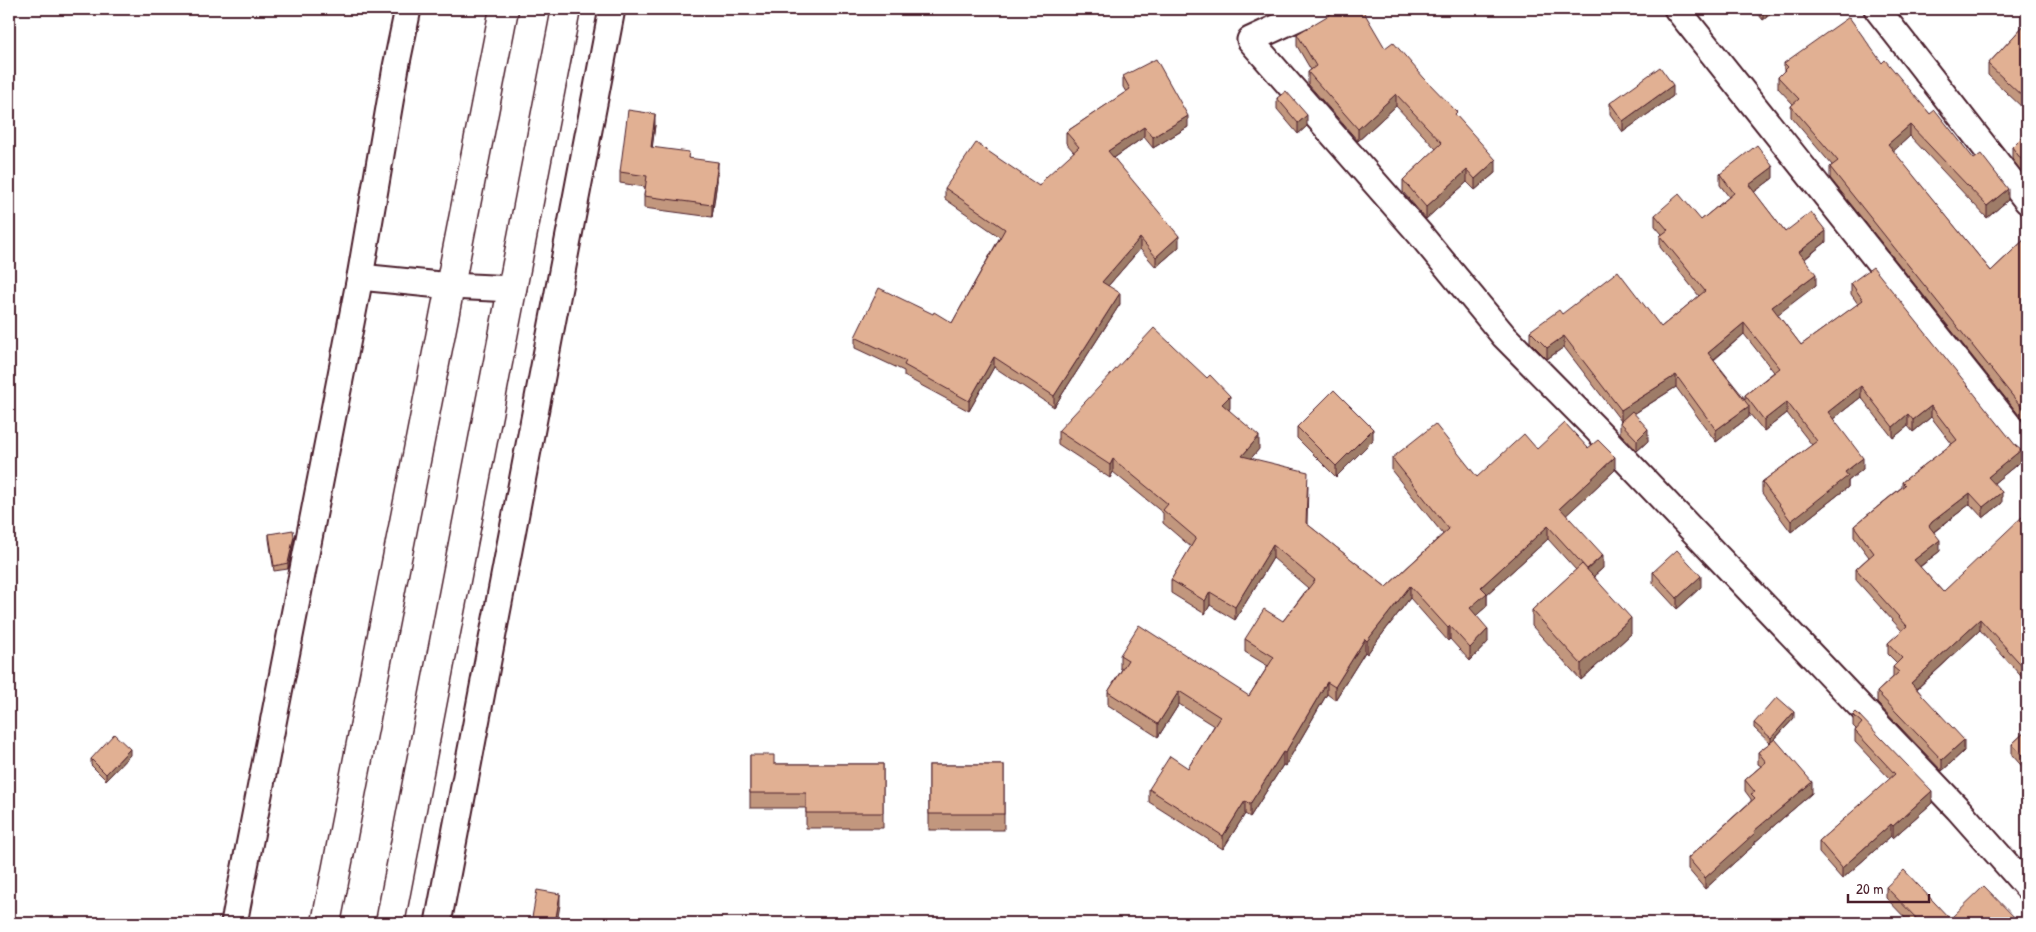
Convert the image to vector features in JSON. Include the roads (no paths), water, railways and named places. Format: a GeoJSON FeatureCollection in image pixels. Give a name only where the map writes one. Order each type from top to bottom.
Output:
{"type":"FeatureCollection","features":[{"type":"Feature","properties":{"kind":"main road"},"geometry":{"type":"LineString","coordinates":[[326,923],[504,9]]}},
{"type":"Feature","properties":{"kind":"main road"},"geometry":{"type":"LineString","coordinates":[[390,923],[566,9]]}},
{"type":"Feature","properties":{"kind":"street"},"geometry":{"type":"LineString","coordinates":[[234,923],[360,277],[394,77],[408,9]]}},
{"type":"Feature","properties":{"kind":"street"},"geometry":{"type":"LineString","coordinates":[[438,923],[612,9]]}},
{"type":"Feature","properties":{"kind":"street"},"geometry":{"type":"LineString","coordinates":[[1317,9],[1250,40],[1419,233],[1504,336],[1595,428],[1958,809],[2027,887]]}},
{"type":"Feature","properties":{"kind":"street"},"geometry":{"type":"LineString","coordinates":[[1677,9],[2027,448]]}},
{"type":"Feature","properties":{"kind":"street"},"geometry":{"type":"LineString","coordinates":[[1877,9],[2027,201]]}},
{"type":"Feature","properties":{"kind":"street"},"geometry":{"type":"LineString","coordinates":[[360,277],[450,286],[512,288]]}}]}
